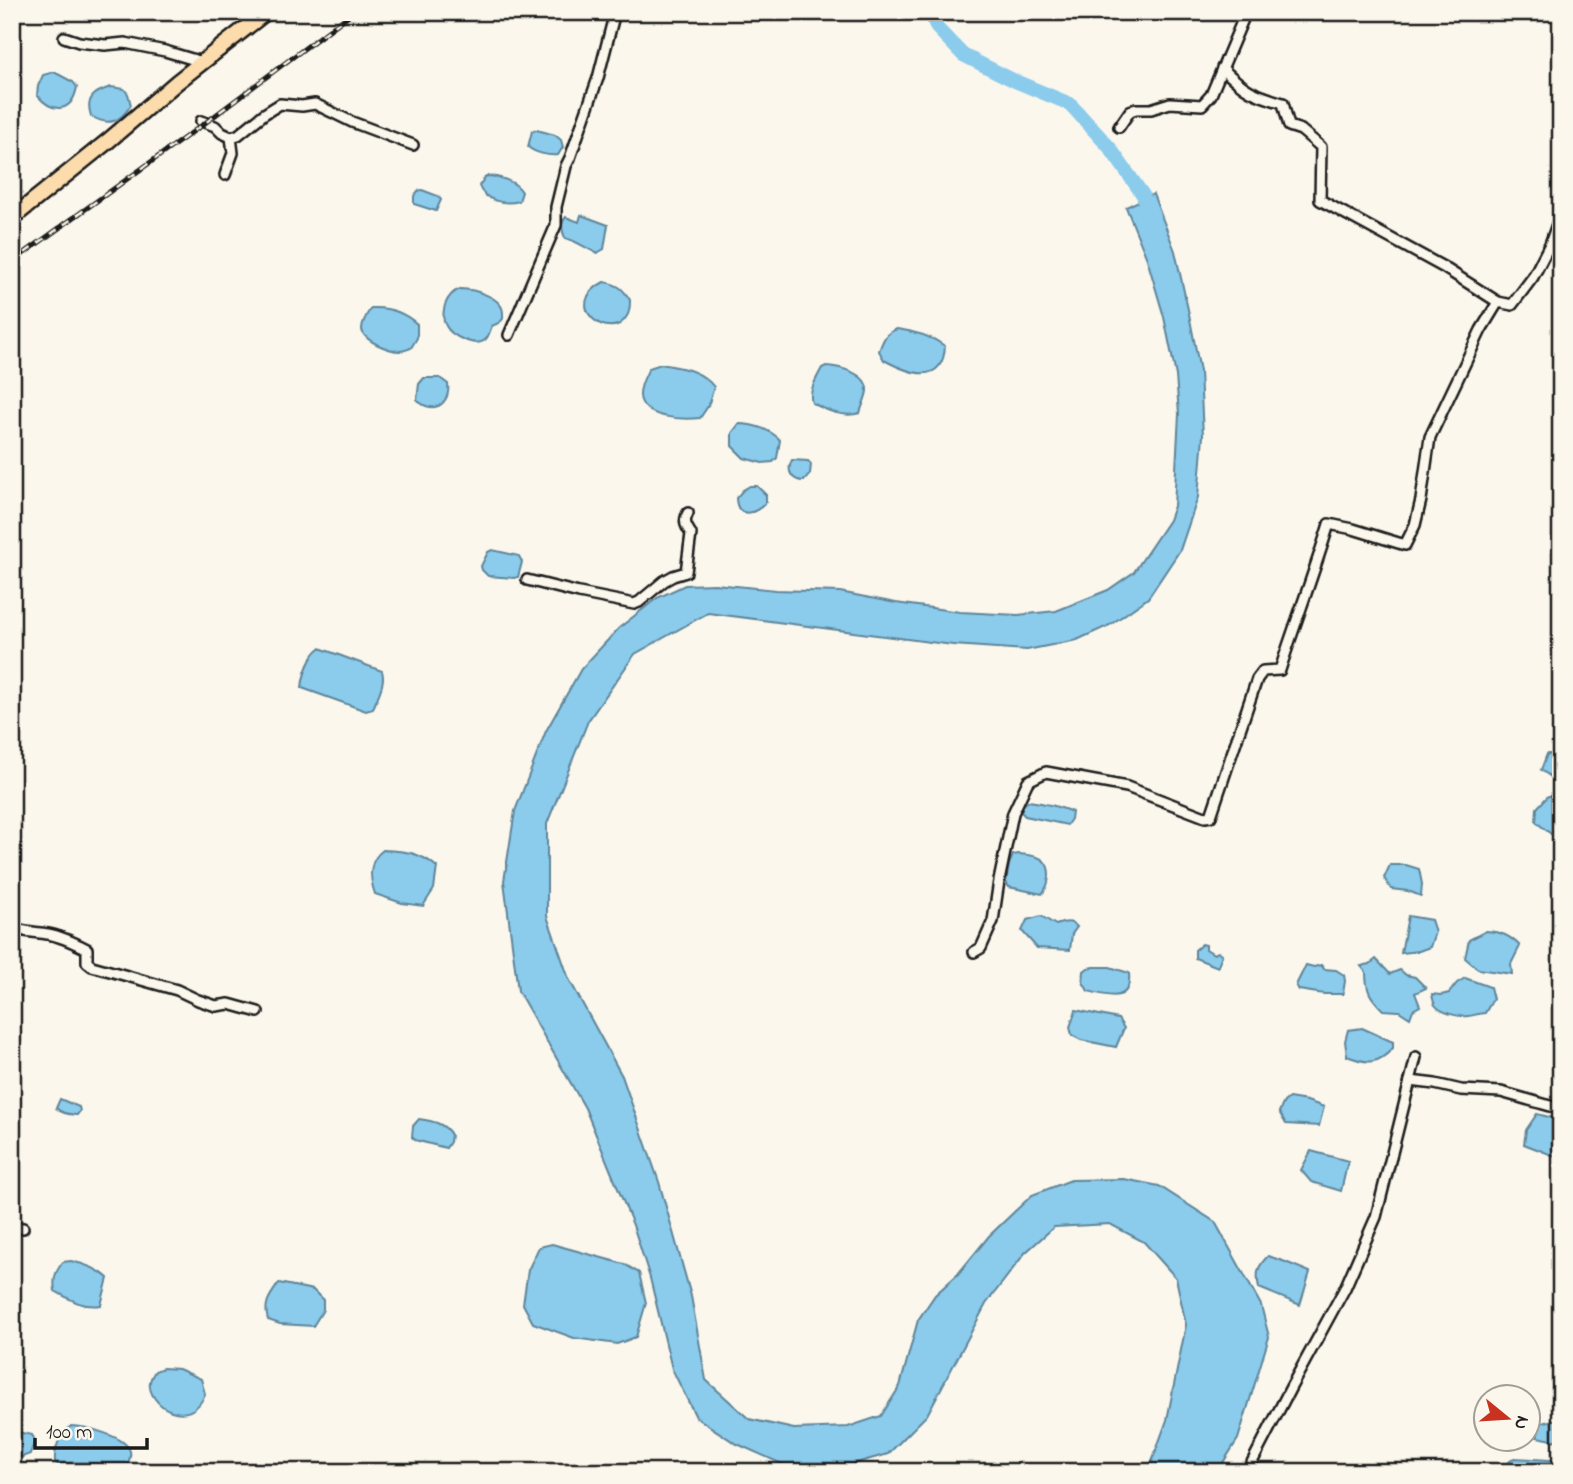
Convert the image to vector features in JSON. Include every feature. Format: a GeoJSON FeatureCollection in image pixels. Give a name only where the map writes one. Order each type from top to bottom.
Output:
{"type":"FeatureCollection","features":[{"type":"Feature","properties":{"kind":"highway"},"geometry":{"type":"LineString","coordinates":[[12,218],[266,12]]}},
{"type":"Feature","properties":{"kind":"street"},"geometry":{"type":"LineString","coordinates":[[509,335],[556,225],[556,207],[566,166],[598,78],[615,12]]}},
{"type":"Feature","properties":{"kind":"street"},"geometry":{"type":"LineString","coordinates":[[1119,127],[1130,111],[1136,109],[1151,109],[1170,103],[1202,105],[1211,95],[1246,12]]}},
{"type":"Feature","properties":{"kind":"street"},"geometry":{"type":"LineString","coordinates":[[64,37],[105,46],[125,43],[202,62]]}},
{"type":"Feature","properties":{"kind":"street"},"geometry":{"type":"LineString","coordinates":[[1222,68],[1246,89],[1283,103],[1289,126],[1301,130],[1321,147],[1320,200],[1443,267],[1498,302],[1512,305],[1533,277],[1550,244],[1561,213]]}},
{"type":"Feature","properties":{"kind":"street"},"geometry":{"type":"LineString","coordinates":[[201,121],[215,126],[231,137],[238,135],[280,104],[315,104],[352,122],[413,145]]}},
{"type":"Feature","properties":{"kind":"street"},"geometry":{"type":"LineString","coordinates":[[225,175],[233,153],[231,137]]}},
{"type":"Feature","properties":{"kind":"street"},"geometry":{"type":"LineString","coordinates":[[974,952],[981,948],[993,921],[1013,813],[1028,781],[1046,772],[1127,787],[1205,817],[1211,816],[1257,678],[1263,671],[1280,670],[1329,524],[1405,545],[1415,525],[1421,500],[1430,438],[1480,330],[1498,302]]}},
{"type":"Feature","properties":{"kind":"street"},"geometry":{"type":"LineString","coordinates":[[527,580],[600,598],[634,604],[639,602],[664,581],[686,572],[691,534],[686,526],[688,513]]}},
{"type":"Feature","properties":{"kind":"street"},"geometry":{"type":"LineString","coordinates":[[12,928],[50,934],[77,943],[87,949],[87,962],[93,966],[177,990],[216,1006],[229,1004],[258,1012]]}},
{"type":"Feature","properties":{"kind":"street"},"geometry":{"type":"LineString","coordinates":[[1247,1472],[1290,1387],[1345,1289],[1376,1217],[1416,1057]]}},
{"type":"Feature","properties":{"kind":"street"},"geometry":{"type":"LineString","coordinates":[[1410,1081],[1461,1090],[1501,1092],[1561,1109]]}},
{"type":"Feature","properties":{"kind":"street"},"geometry":{"type":"LineString","coordinates":[[12,1227],[23,1228]]}},
{"type":"Feature","properties":{"kind":"water"},"geometry":{"type":"Polygon","coordinates":[[[54,72],[77,87],[71,102],[61,108],[49,105],[37,95],[43,75],[54,72]]]}},
{"type":"Feature","properties":{"kind":"water"},"geometry":{"type":"Polygon","coordinates":[[[111,87],[124,89],[131,105],[114,121],[103,121],[91,116],[89,105],[92,97],[111,87]]]}},
{"type":"Feature","properties":{"kind":"water"},"geometry":{"type":"Polygon","coordinates":[[[532,131],[555,135],[561,140],[563,147],[558,155],[542,154],[528,147],[532,131]]]}},
{"type":"Feature","properties":{"kind":"water"},"geometry":{"type":"Polygon","coordinates":[[[486,176],[501,178],[516,185],[522,192],[519,201],[502,202],[485,195],[479,186],[486,176]]]}},
{"type":"Feature","properties":{"kind":"water"},"geometry":{"type":"Polygon","coordinates":[[[422,190],[438,196],[441,200],[436,211],[414,204],[414,196],[422,190]]]}},
{"type":"Feature","properties":{"kind":"water"},"geometry":{"type":"Polygon","coordinates":[[[1153,194],[1175,251],[1189,314],[1200,371],[1203,436],[1198,497],[1180,550],[1148,598],[1110,625],[1077,640],[1027,650],[953,645],[708,613],[635,654],[588,721],[547,824],[547,916],[569,979],[622,1076],[659,1182],[691,1296],[706,1380],[749,1419],[794,1429],[848,1427],[881,1416],[900,1386],[918,1320],[935,1295],[958,1274],[989,1236],[1032,1195],[1071,1180],[1124,1179],[1159,1186],[1215,1222],[1261,1305],[1269,1337],[1238,1439],[1217,1472],[1148,1472],[1167,1420],[1186,1325],[1176,1278],[1144,1242],[1110,1224],[1054,1227],[1025,1253],[986,1304],[927,1415],[888,1454],[831,1470],[791,1468],[735,1443],[696,1417],[672,1369],[650,1278],[633,1225],[585,1108],[518,991],[504,881],[515,811],[546,731],[581,669],[619,628],[657,598],[685,585],[715,584],[840,592],[960,612],[1018,615],[1056,611],[1108,590],[1134,572],[1169,520],[1174,506],[1179,414],[1176,376],[1164,317],[1147,259],[1126,207],[1153,194]]]}},
{"type":"Feature","properties":{"kind":"water"},"geometry":{"type":"Polygon","coordinates":[[[581,215],[608,225],[604,249],[597,253],[565,238],[562,227],[566,217],[579,222],[581,215]]]}},
{"type":"Feature","properties":{"kind":"water"},"geometry":{"type":"Polygon","coordinates":[[[604,282],[619,287],[630,300],[628,314],[620,324],[601,324],[587,311],[586,301],[591,291],[604,282]]]}},
{"type":"Feature","properties":{"kind":"water"},"geometry":{"type":"Polygon","coordinates":[[[460,289],[487,295],[502,308],[503,319],[492,326],[488,337],[481,342],[470,342],[458,337],[449,330],[443,319],[446,302],[460,289]]]}},
{"type":"Feature","properties":{"kind":"water"},"geometry":{"type":"Polygon","coordinates":[[[371,308],[396,311],[417,324],[417,338],[411,348],[401,351],[390,349],[367,338],[362,326],[371,308]]]}},
{"type":"Feature","properties":{"kind":"water"},"geometry":{"type":"Polygon","coordinates":[[[897,329],[934,339],[945,346],[943,359],[938,367],[931,372],[913,372],[884,360],[879,351],[882,343],[887,335],[897,329]]]}},
{"type":"Feature","properties":{"kind":"water"},"geometry":{"type":"Polygon","coordinates":[[[661,364],[683,368],[703,376],[714,387],[708,406],[700,418],[684,419],[655,414],[642,404],[641,385],[646,374],[649,368],[661,364]]]}},
{"type":"Feature","properties":{"kind":"water"},"geometry":{"type":"Polygon","coordinates":[[[826,366],[845,370],[863,380],[867,391],[860,413],[842,414],[812,403],[813,386],[822,368],[826,366]]]}},
{"type":"Feature","properties":{"kind":"water"},"geometry":{"type":"Polygon","coordinates":[[[424,378],[440,378],[448,384],[447,397],[439,406],[429,407],[417,400],[419,384],[424,378]]]}},
{"type":"Feature","properties":{"kind":"water"},"geometry":{"type":"Polygon","coordinates":[[[739,424],[761,428],[780,440],[777,458],[773,462],[762,463],[744,458],[732,446],[732,433],[739,424]]]}},
{"type":"Feature","properties":{"kind":"water"},"geometry":{"type":"Polygon","coordinates":[[[792,460],[808,461],[811,464],[810,474],[804,481],[791,475],[792,460]]]}},
{"type":"Feature","properties":{"kind":"water"},"geometry":{"type":"Polygon","coordinates":[[[750,486],[757,486],[766,495],[766,502],[757,510],[748,513],[740,510],[736,498],[750,486]]]}},
{"type":"Feature","properties":{"kind":"water"},"geometry":{"type":"Polygon","coordinates":[[[492,550],[519,556],[522,562],[518,577],[488,576],[482,570],[481,566],[488,552],[492,550]]]}},
{"type":"Feature","properties":{"kind":"water"},"geometry":{"type":"Polygon","coordinates":[[[320,648],[382,671],[382,685],[373,709],[366,711],[302,688],[308,666],[320,648]]]}},
{"type":"Feature","properties":{"kind":"water"},"geometry":{"type":"Polygon","coordinates":[[[1547,754],[1561,755],[1561,784],[1541,770],[1547,754]]]}},
{"type":"Feature","properties":{"kind":"water"},"geometry":{"type":"Polygon","coordinates":[[[1548,796],[1561,796],[1561,842],[1536,822],[1537,808],[1548,796]]]}},
{"type":"Feature","properties":{"kind":"water"},"geometry":{"type":"Polygon","coordinates":[[[1029,801],[1072,812],[1071,819],[1067,825],[1025,816],[1020,811],[1021,806],[1029,801]]]}},
{"type":"Feature","properties":{"kind":"water"},"geometry":{"type":"Polygon","coordinates":[[[383,850],[412,853],[437,867],[434,889],[423,906],[402,903],[375,894],[372,864],[383,850]]]}},
{"type":"Feature","properties":{"kind":"water"},"geometry":{"type":"Polygon","coordinates":[[[1013,855],[1038,857],[1046,864],[1049,877],[1042,894],[1009,887],[1006,882],[1013,855]]]}},
{"type":"Feature","properties":{"kind":"water"},"geometry":{"type":"Polygon","coordinates":[[[1390,865],[1406,865],[1419,869],[1421,896],[1391,889],[1384,878],[1390,865]]]}},
{"type":"Feature","properties":{"kind":"water"},"geometry":{"type":"Polygon","coordinates":[[[1041,916],[1056,925],[1067,922],[1077,927],[1072,934],[1070,950],[1037,948],[1022,931],[1027,920],[1041,916]]]}},
{"type":"Feature","properties":{"kind":"water"},"geometry":{"type":"Polygon","coordinates":[[[1408,916],[1431,920],[1435,932],[1430,947],[1401,953],[1408,916]]]}},
{"type":"Feature","properties":{"kind":"water"},"geometry":{"type":"Polygon","coordinates":[[[1486,931],[1504,935],[1520,946],[1511,964],[1512,974],[1478,969],[1465,958],[1469,940],[1486,931]]]}},
{"type":"Feature","properties":{"kind":"water"},"geometry":{"type":"Polygon","coordinates":[[[1202,944],[1214,954],[1222,954],[1218,967],[1195,958],[1195,950],[1202,944]]]}},
{"type":"Feature","properties":{"kind":"water"},"geometry":{"type":"Polygon","coordinates":[[[1376,959],[1390,974],[1400,970],[1415,977],[1426,988],[1415,993],[1420,1006],[1413,1010],[1410,1018],[1399,1011],[1383,1010],[1372,997],[1366,972],[1361,966],[1376,959]]]}},
{"type":"Feature","properties":{"kind":"water"},"geometry":{"type":"Polygon","coordinates":[[[1306,965],[1321,965],[1324,969],[1336,970],[1344,975],[1343,994],[1299,990],[1296,985],[1306,965]]]}},
{"type":"Feature","properties":{"kind":"water"},"geometry":{"type":"Polygon","coordinates":[[[1094,967],[1110,967],[1129,973],[1127,990],[1117,996],[1088,991],[1083,982],[1084,971],[1094,967]]]}},
{"type":"Feature","properties":{"kind":"water"},"geometry":{"type":"Polygon","coordinates":[[[1465,978],[1490,987],[1493,999],[1485,1013],[1459,1016],[1438,1008],[1432,994],[1449,993],[1465,978]]]}},
{"type":"Feature","properties":{"kind":"water"},"geometry":{"type":"Polygon","coordinates":[[[1076,1010],[1118,1019],[1124,1028],[1116,1047],[1081,1040],[1072,1035],[1070,1027],[1076,1010]]]}},
{"type":"Feature","properties":{"kind":"water"},"geometry":{"type":"Polygon","coordinates":[[[1362,1028],[1393,1042],[1393,1048],[1382,1058],[1372,1061],[1361,1061],[1347,1056],[1345,1041],[1348,1030],[1362,1028]]]}},
{"type":"Feature","properties":{"kind":"water"},"geometry":{"type":"Polygon","coordinates":[[[1289,1098],[1324,1107],[1319,1126],[1286,1124],[1279,1112],[1289,1098]]]}},
{"type":"Feature","properties":{"kind":"water"},"geometry":{"type":"Polygon","coordinates":[[[60,1099],[79,1107],[77,1115],[63,1113],[56,1108],[60,1099]]]}},
{"type":"Feature","properties":{"kind":"water"},"geometry":{"type":"Polygon","coordinates":[[[1537,1114],[1561,1120],[1561,1156],[1557,1157],[1524,1144],[1526,1130],[1537,1114]]]}},
{"type":"Feature","properties":{"kind":"water"},"geometry":{"type":"Polygon","coordinates":[[[419,1119],[438,1123],[448,1131],[451,1135],[446,1148],[412,1137],[413,1126],[419,1119]]]}},
{"type":"Feature","properties":{"kind":"water"},"geometry":{"type":"Polygon","coordinates":[[[1311,1151],[1348,1161],[1341,1191],[1311,1182],[1301,1170],[1311,1151]]]}},
{"type":"Feature","properties":{"kind":"water"},"geometry":{"type":"Polygon","coordinates":[[[552,1244],[624,1264],[639,1273],[646,1303],[636,1337],[617,1344],[574,1338],[533,1323],[523,1304],[528,1270],[539,1247],[552,1244]]]}},
{"type":"Feature","properties":{"kind":"water"},"geometry":{"type":"Polygon","coordinates":[[[1268,1256],[1310,1272],[1300,1305],[1259,1288],[1258,1270],[1268,1256]]]}},
{"type":"Feature","properties":{"kind":"water"},"geometry":{"type":"Polygon","coordinates":[[[71,1261],[91,1267],[108,1278],[101,1305],[83,1304],[55,1291],[58,1269],[63,1262],[71,1261]]]}},
{"type":"Feature","properties":{"kind":"water"},"geometry":{"type":"Polygon","coordinates":[[[279,1283],[313,1290],[323,1300],[323,1310],[313,1326],[280,1324],[268,1320],[267,1304],[279,1283]]]}},
{"type":"Feature","properties":{"kind":"water"},"geometry":{"type":"Polygon","coordinates":[[[163,1368],[179,1369],[201,1379],[205,1394],[198,1405],[190,1411],[180,1413],[162,1406],[155,1399],[150,1381],[155,1371],[163,1368]]]}},
{"type":"Feature","properties":{"kind":"water"},"geometry":{"type":"Polygon","coordinates":[[[1561,1418],[1561,1443],[1542,1438],[1542,1423],[1561,1418]]]}},
{"type":"Feature","properties":{"kind":"water"},"geometry":{"type":"Polygon","coordinates":[[[71,1426],[113,1436],[127,1446],[130,1456],[124,1472],[73,1472],[55,1462],[58,1442],[71,1426]]]}},
{"type":"Feature","properties":{"kind":"water"},"geometry":{"type":"Polygon","coordinates":[[[12,1431],[32,1435],[35,1440],[30,1454],[22,1457],[12,1455],[12,1431]]]}},
{"type":"Feature","properties":{"kind":"water"},"geometry":{"type":"Polygon","coordinates":[[[1514,1458],[1550,1460],[1561,1465],[1561,1472],[1497,1472],[1514,1458]]]}},
{"type":"Feature","properties":{"kind":"waterway"},"geometry":{"type":"LineString","coordinates":[[930,12],[937,28],[963,55],[1070,104],[1110,148],[1143,195],[1149,214]]}},
{"type":"Feature","properties":{"kind":"railway"},"geometry":{"type":"LineString","coordinates":[[12,262],[353,12]]}}]}
